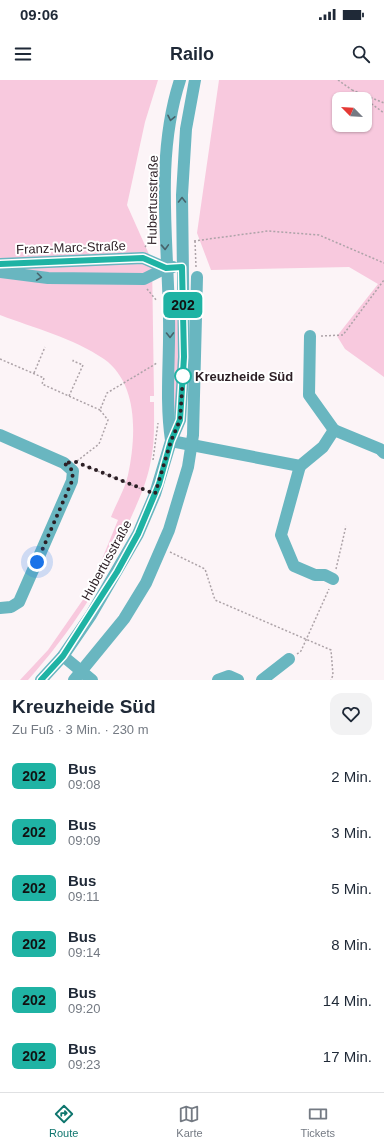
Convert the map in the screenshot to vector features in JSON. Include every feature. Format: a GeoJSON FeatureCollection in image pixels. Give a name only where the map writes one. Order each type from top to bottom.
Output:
{"type":"FeatureCollection","features":[{"type":"Feature","properties":{"kind":"street","name":"Hubertusstraße"},"geometry":{"type":"LineString","coordinates":[[171,441],[168,420],[170,355],[164,176],[169,127],[180,80]]}},
{"type":"Feature","properties":{"kind":"street","name":"Hubertusstraße"},"geometry":{"type":"LineString","coordinates":[[41,680],[63,656],[117,572],[138,534],[155,494],[171,441],[180,420],[184,357],[182,195],[186,129],[195,80]]}},
{"type":"Feature","properties":{"kind":"street","name":"Franz-Marc-Straße"},"geometry":{"type":"LineString","coordinates":[[0,264],[143,258],[166,268]]}},
{"type":"Feature","properties":{"kind":"street","name":"Franz-Marc-Straße"},"geometry":{"type":"LineString","coordinates":[[0,272],[48,278],[144,279],[166,268],[182,267]]}},
{"type":"Feature","properties":{"kind":"street"},"geometry":{"type":"LineString","coordinates":[[78,676],[124,619],[146,583],[162,548],[188,467],[192,444],[197,277]]}},
{"type":"Feature","properties":{"kind":"street"},"geometry":{"type":"LineString","coordinates":[[183,307],[196,315]]}},
{"type":"Feature","properties":{"kind":"street"},"geometry":{"type":"LineString","coordinates":[[310,336],[309,395],[334,430],[380,449],[384,453]]}},
{"type":"Feature","properties":{"kind":"street"},"geometry":{"type":"LineString","coordinates":[[334,430],[323,447],[300,466],[281,535],[294,566],[315,575],[325,575],[334,579]]}},
{"type":"Feature","properties":{"kind":"street"},"geometry":{"type":"LineString","coordinates":[[0,435],[64,463],[73,471],[72,481],[19,602],[11,607],[0,608]]}},
{"type":"Feature","properties":{"kind":"street"},"geometry":{"type":"LineString","coordinates":[[171,441],[300,466]]}},
{"type":"Feature","properties":{"kind":"street"},"geometry":{"type":"LineString","coordinates":[[63,656],[78,676],[92,680]]}},
{"type":"Feature","properties":{"kind":"street"},"geometry":{"type":"LineString","coordinates":[[262,680],[289,660]]}},
{"type":"Feature","properties":{"kind":"street"},"geometry":{"type":"LineString","coordinates":[[218,680],[229,676],[238,680]]}},
{"type":"Feature","properties":{"kind":"path"},"geometry":{"type":"LineString","coordinates":[[338,80],[355,92]]}},
{"type":"Feature","properties":{"kind":"path"},"geometry":{"type":"LineString","coordinates":[[352,90],[384,104]]}},
{"type":"Feature","properties":{"kind":"path"},"geometry":{"type":"LineString","coordinates":[[372,104],[384,113]]}},
{"type":"Feature","properties":{"kind":"path"},"geometry":{"type":"LineString","coordinates":[[197,277],[195,241],[268,231],[319,235],[384,263]]}},
{"type":"Feature","properties":{"kind":"path"},"geometry":{"type":"LineString","coordinates":[[310,336],[343,335],[384,280]]}},
{"type":"Feature","properties":{"kind":"path"},"geometry":{"type":"LineString","coordinates":[[34,374],[45,347]]}},
{"type":"Feature","properties":{"kind":"path"},"geometry":{"type":"LineString","coordinates":[[100,410],[107,393],[170,355]]}},
{"type":"Feature","properties":{"kind":"path"},"geometry":{"type":"LineString","coordinates":[[0,359],[44,378],[42,384],[100,410],[108,420],[98,444],[76,462],[155,494]]}},
{"type":"Feature","properties":{"kind":"path"},"geometry":{"type":"LineString","coordinates":[[69,396],[83,365],[73,361],[74,360]]}},
{"type":"Feature","properties":{"kind":"path"},"geometry":{"type":"LineString","coordinates":[[289,660],[301,651],[334,579],[346,526]]}},
{"type":"Feature","properties":{"kind":"path"},"geometry":{"type":"LineString","coordinates":[[162,548],[190,560],[205,569],[215,600],[331,650],[333,675],[331,680]]}},
{"type":"Feature","properties":{"kind":"shaded area"},"geometry":{"type":"Polygon","coordinates":[[[0,80],[158,80],[145,122],[127,205],[152,261],[154,396],[150,396],[150,402],[154,402],[154,426],[153,449],[150,465],[144,487],[109,565],[72,624],[44,662],[28,680],[20,680],[48,650],[89,591],[118,520],[111,517],[127,480],[133,444],[133,428],[132,412],[124,382],[104,359],[66,339],[0,315],[0,80]]]}},
{"type":"Feature","properties":{"kind":"shaded area"},"geometry":{"type":"Polygon","coordinates":[[[219,80],[384,80],[384,377],[345,349],[337,336],[378,284],[349,267],[211,270],[197,233],[219,80]]]}},
{"type":"Feature","properties":{"kind":"shaded area"},"geometry":{"type":"Polygon","coordinates":[[[172,303],[179,303],[178,408],[173,416],[172,303]]]}},
{"type":"Feature","properties":{"kind":"bus line","name":"202"},"geometry":{"type":"LineString","coordinates":[[0,264],[143,258],[166,268],[182,267],[184,357],[180,420],[171,441],[159,484],[138,534],[117,572],[91,615],[63,656],[41,680]]}},
{"type":"Feature","properties":{"kind":"place","name":"Kreuzheide Süd"},"geometry":{"type":"Point","coordinates":[183,376]}},
{"type":"Feature","properties":{"kind":"route"},"geometry":{"type":"LineString","coordinates":[[37,562],[72,481],[73,471],[64,463],[76,462],[155,494],[166,462],[171,441],[180,420],[183,376]]}}]}
